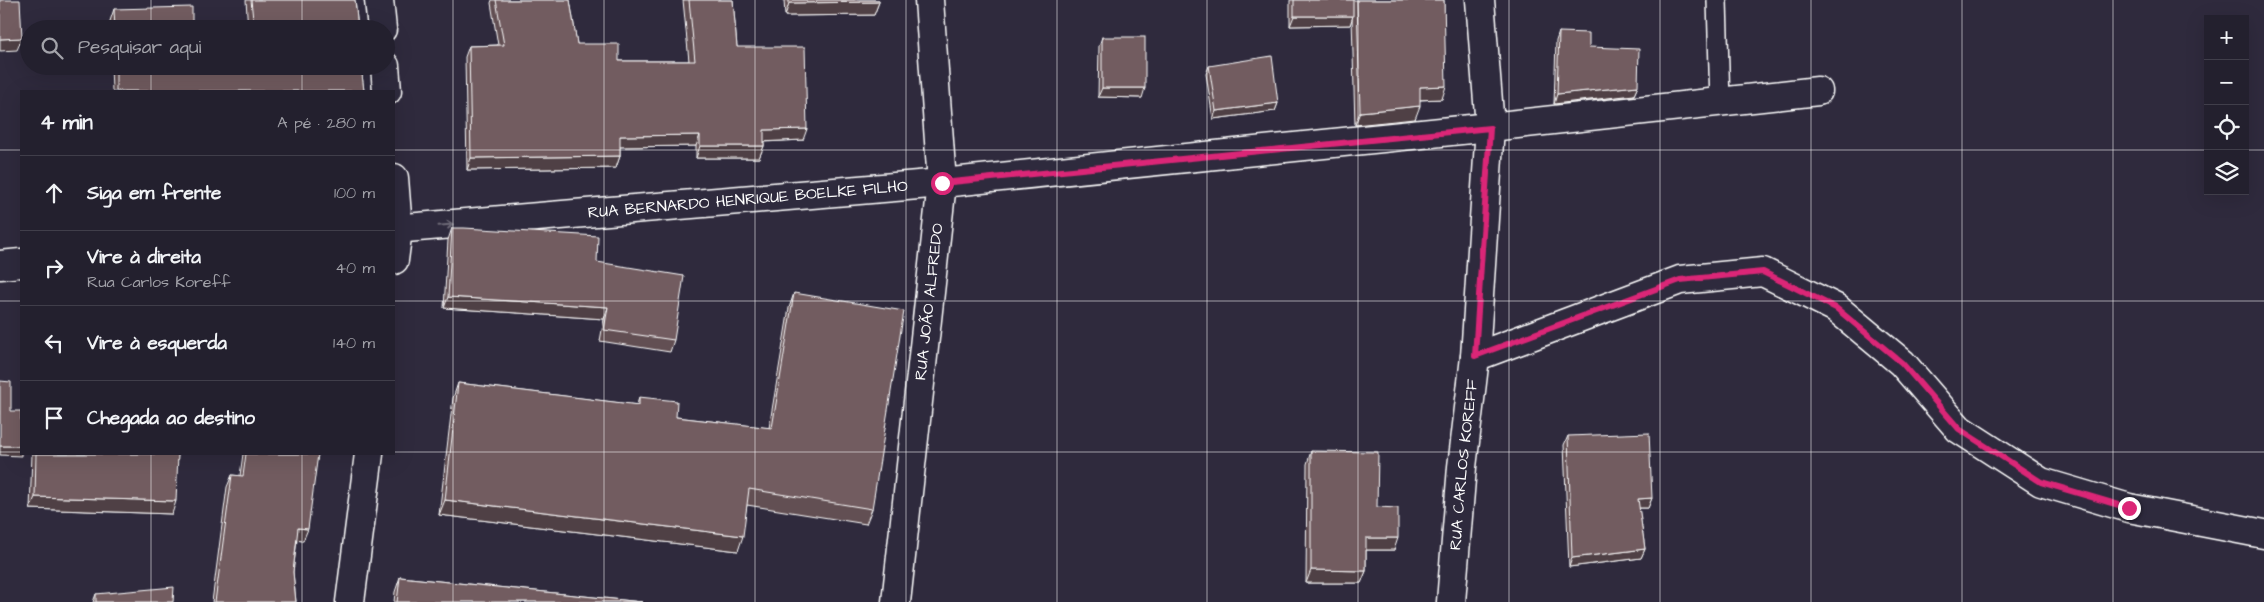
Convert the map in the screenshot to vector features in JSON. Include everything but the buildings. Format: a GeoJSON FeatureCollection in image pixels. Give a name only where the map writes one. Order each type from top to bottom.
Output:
{"type":"FeatureCollection","features":[{"type":"Feature","properties":{"kind":"street"},"geometry":{"type":"LineString","coordinates":[[380,0],[381,20]]}},
{"type":"Feature","properties":{"kind":"street","name":"RUA JOÃO ALFREDO"},"geometry":{"type":"LineString","coordinates":[[896,602],[942,183],[929,0]]}},
{"type":"Feature","properties":{"kind":"street","name":"RUA CARLOS KOREFF"},"geometry":{"type":"LineString","coordinates":[[1451,602],[1462,467],[1475,356],[1490,128],[1480,0]]}},
{"type":"Feature","properties":{"kind":"street"},"geometry":{"type":"LineString","coordinates":[[386,75],[387,90]]}},
{"type":"Feature","properties":{"kind":"street","name":"RUA BERNARDO HENRIQUE BOELKE FILHO"},"geometry":{"type":"LineString","coordinates":[[396,229],[942,183],[1490,128],[1818,91]]}},
{"type":"Feature","properties":{"kind":"street"},"geometry":{"type":"LineString","coordinates":[[395,204],[395,244]]}},
{"type":"Feature","properties":{"kind":"street"},"geometry":{"type":"LineString","coordinates":[[0,265],[20,263]]}},
{"type":"Feature","properties":{"kind":"street"},"geometry":{"type":"LineString","coordinates":[[1475,356],[1680,280],[1763,272],[1836,308],[1902,363],[1959,429],[2041,482],[2129,508],[2264,534]]}},
{"type":"Feature","properties":{"kind":"street"},"geometry":{"type":"LineString","coordinates":[[350,602],[369,455]]}},
{"type":"Feature","properties":{"kind":"lane"},"geometry":{"type":"LineString","coordinates":[[1717,0],[1720,103]]}},
{"type":"Feature","properties":{"kind":"route"},"geometry":{"type":"LineString","coordinates":[[942,183],[1490,128],[1475,356],[1680,280],[1763,272],[1836,308],[1902,363],[1959,429],[2041,482],[2129,508]]}}]}
